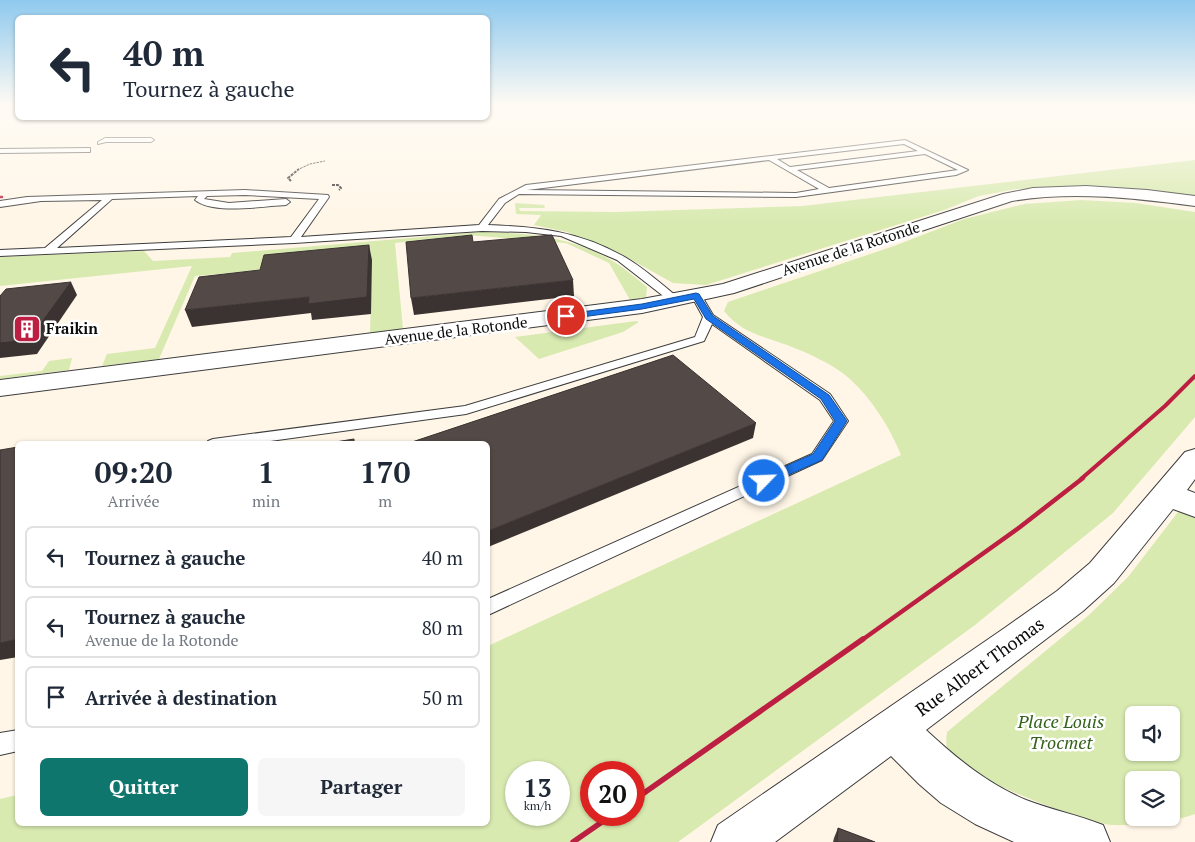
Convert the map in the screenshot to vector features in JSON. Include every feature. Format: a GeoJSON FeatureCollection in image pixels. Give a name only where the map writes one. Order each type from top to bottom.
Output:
{"type":"FeatureCollection","features":[{"type":"Feature","properties":{"kind":"street","name":"Avenue de la Rotonde"},"geometry":{"type":"LineString","coordinates":[[0,388],[632,308],[727,289],[961,213],[1000,198],[1051,192],[1128,193],[1195,202]]}},
{"type":"Feature","properties":{"kind":"street","name":"Avenue de la Rotonde"},"geometry":{"type":"LineString","coordinates":[[961,213],[1016,200],[1066,197],[1138,200],[1195,208]]}},
{"type":"Feature","properties":{"kind":"street","name":"Rue Albert Thomas"},"geometry":{"type":"LineString","coordinates":[[735,842],[1070,601],[1102,572],[1128,543],[1181,500],[1195,459]]}},
{"type":"Feature","properties":{"kind":"street"},"geometry":{"type":"LineString","coordinates":[[894,729],[941,774],[988,806],[1013,832],[1078,841]]}},
{"type":"Feature","properties":{"kind":"lane"},"geometry":{"type":"LineString","coordinates":[[482,228],[502,201],[526,187],[877,145]]}},
{"type":"Feature","properties":{"kind":"lane"},"geometry":{"type":"LineString","coordinates":[[517,192],[796,194],[956,173],[964,170],[913,145]]}},
{"type":"Feature","properties":{"kind":"lane"},"geometry":{"type":"LineString","coordinates":[[0,151],[87,150]]}},
{"type":"Feature","properties":{"kind":"lane"},"geometry":{"type":"LineString","coordinates":[[789,169],[928,152]]}},
{"type":"Feature","properties":{"kind":"lane"},"geometry":{"type":"LineString","coordinates":[[770,158],[826,190]]}},
{"type":"Feature","properties":{"kind":"lane"},"geometry":{"type":"LineString","coordinates":[[0,204],[12,201],[204,194],[198,200],[205,203],[227,204],[303,201],[322,197]]}},
{"type":"Feature","properties":{"kind":"lane"},"geometry":{"type":"LineString","coordinates":[[47,251],[110,197]]}},
{"type":"Feature","properties":{"kind":"lane"},"geometry":{"type":"LineString","coordinates":[[294,240],[322,197]]}},
{"type":"Feature","properties":{"kind":"lane"},"geometry":{"type":"LineString","coordinates":[[0,253],[294,240],[482,228],[526,229],[562,234],[620,258],[686,297],[709,317],[825,397],[841,421],[817,457],[490,606]]}},
{"type":"Feature","properties":{"kind":"lane"},"geometry":{"type":"LineString","coordinates":[[235,441],[466,410],[700,339],[709,317]]}},
{"type":"Feature","properties":{"kind":"lane"},"geometry":{"type":"LineString","coordinates":[[0,744],[15,741]]}},
{"type":"Feature","properties":{"kind":"path"},"geometry":{"type":"LineString","coordinates":[[298,183],[290,181],[288,178],[308,164],[316,161],[325,161]]}},
{"type":"Feature","properties":{"kind":"path"},"geometry":{"type":"LineString","coordinates":[[322,197],[334,195],[341,188],[338,185],[329,185]]}},
{"type":"Feature","properties":{"kind":"green space"},"geometry":{"type":"Polygon","coordinates":[[[1195,160],[1195,198],[1133,189],[1080,187],[1016,189],[979,196],[944,210],[706,285],[673,283],[621,254],[567,232],[534,225],[541,215],[516,214],[515,203],[544,205],[545,208],[519,208],[520,211],[616,212],[802,206],[1195,160]]]}},
{"type":"Feature","properties":{"kind":"green space"},"geometry":{"type":"Polygon","coordinates":[[[1081,200],[1136,203],[1195,212],[1195,417],[1113,513],[975,625],[678,842],[0,842],[0,799],[15,795],[15,826],[490,826],[490,645],[901,455],[880,414],[850,379],[836,368],[812,355],[745,329],[731,319],[724,311],[728,302],[894,246],[964,219],[1024,204],[1081,200]]]}},
{"type":"Feature","properties":{"kind":"green space"},"geometry":{"type":"Polygon","coordinates":[[[481,232],[533,235],[583,246],[614,262],[631,274],[647,287],[646,297],[630,300],[609,263],[566,243],[468,235],[395,243],[403,329],[370,333],[372,261],[195,276],[159,359],[102,366],[107,354],[155,348],[192,266],[0,286],[0,257],[144,251],[153,261],[230,257],[232,253],[481,232]]]}},
{"type":"Feature","properties":{"kind":"green space"},"geometry":{"type":"Polygon","coordinates":[[[639,322],[623,332],[539,359],[515,337],[639,322]]]}},
{"type":"Feature","properties":{"kind":"green space"},"geometry":{"type":"Polygon","coordinates":[[[72,358],[69,370],[0,379],[0,376],[42,371],[49,361],[72,358]]]}},
{"type":"Feature","properties":{"kind":"green space","name":"Place Louis Trocmet"},"geometry":{"type":"Polygon","coordinates":[[[1178,512],[1195,516],[1195,814],[1180,818],[1180,771],[1125,771],[1125,825],[1112,825],[1078,816],[1027,798],[961,766],[949,754],[946,742],[947,732],[1089,615],[1128,577],[1178,512]]]}},
{"type":"Feature","properties":{"kind":"building"},"geometry":{"type":"Polygon","coordinates":[[[472,235],[473,242],[552,235],[573,280],[411,298],[406,242],[472,235]]]}},
{"type":"Feature","properties":{"kind":"building"},"geometry":{"type":"Polygon","coordinates":[[[369,245],[367,297],[308,304],[309,297],[185,310],[199,277],[260,270],[264,255],[369,245]]]}},
{"type":"Feature","properties":{"kind":"building"},"geometry":{"type":"Polygon","coordinates":[[[71,282],[29,340],[0,343],[0,296],[6,289],[71,282]]]}},
{"type":"Feature","properties":{"kind":"building"},"geometry":{"type":"Polygon","coordinates":[[[673,355],[756,423],[490,530],[490,441],[415,441],[673,355]]]}},
{"type":"Feature","properties":{"kind":"building"},"geometry":{"type":"Polygon","coordinates":[[[15,448],[15,640],[0,643],[0,450],[15,448]]]}},
{"type":"Feature","properties":{"kind":"building"},"geometry":{"type":"Polygon","coordinates":[[[838,828],[875,842],[837,842],[838,828]]]}},
{"type":"Feature","properties":{"kind":"railway"},"geometry":{"type":"LineString","coordinates":[[1081,479],[1165,406],[1195,376]]}},
{"type":"Feature","properties":{"kind":"railway"},"geometry":{"type":"LineString","coordinates":[[862,640],[1020,527],[1083,478]]}},
{"type":"Feature","properties":{"kind":"railway"},"geometry":{"type":"LineString","coordinates":[[645,792],[863,639]]}},
{"type":"Feature","properties":{"kind":"railway"},"geometry":{"type":"LineString","coordinates":[[573,842],[596,826]]}},
{"type":"Feature","properties":{"kind":"place","name":"Fraikin"},"geometry":{"type":"Point","coordinates":[27,329]}},
{"type":"Feature","properties":{"kind":"route"},"geometry":{"type":"LineString","coordinates":[[566,316],[642,306],[696,295],[709,317],[825,397],[841,421],[817,457],[764,481]]}}]}
